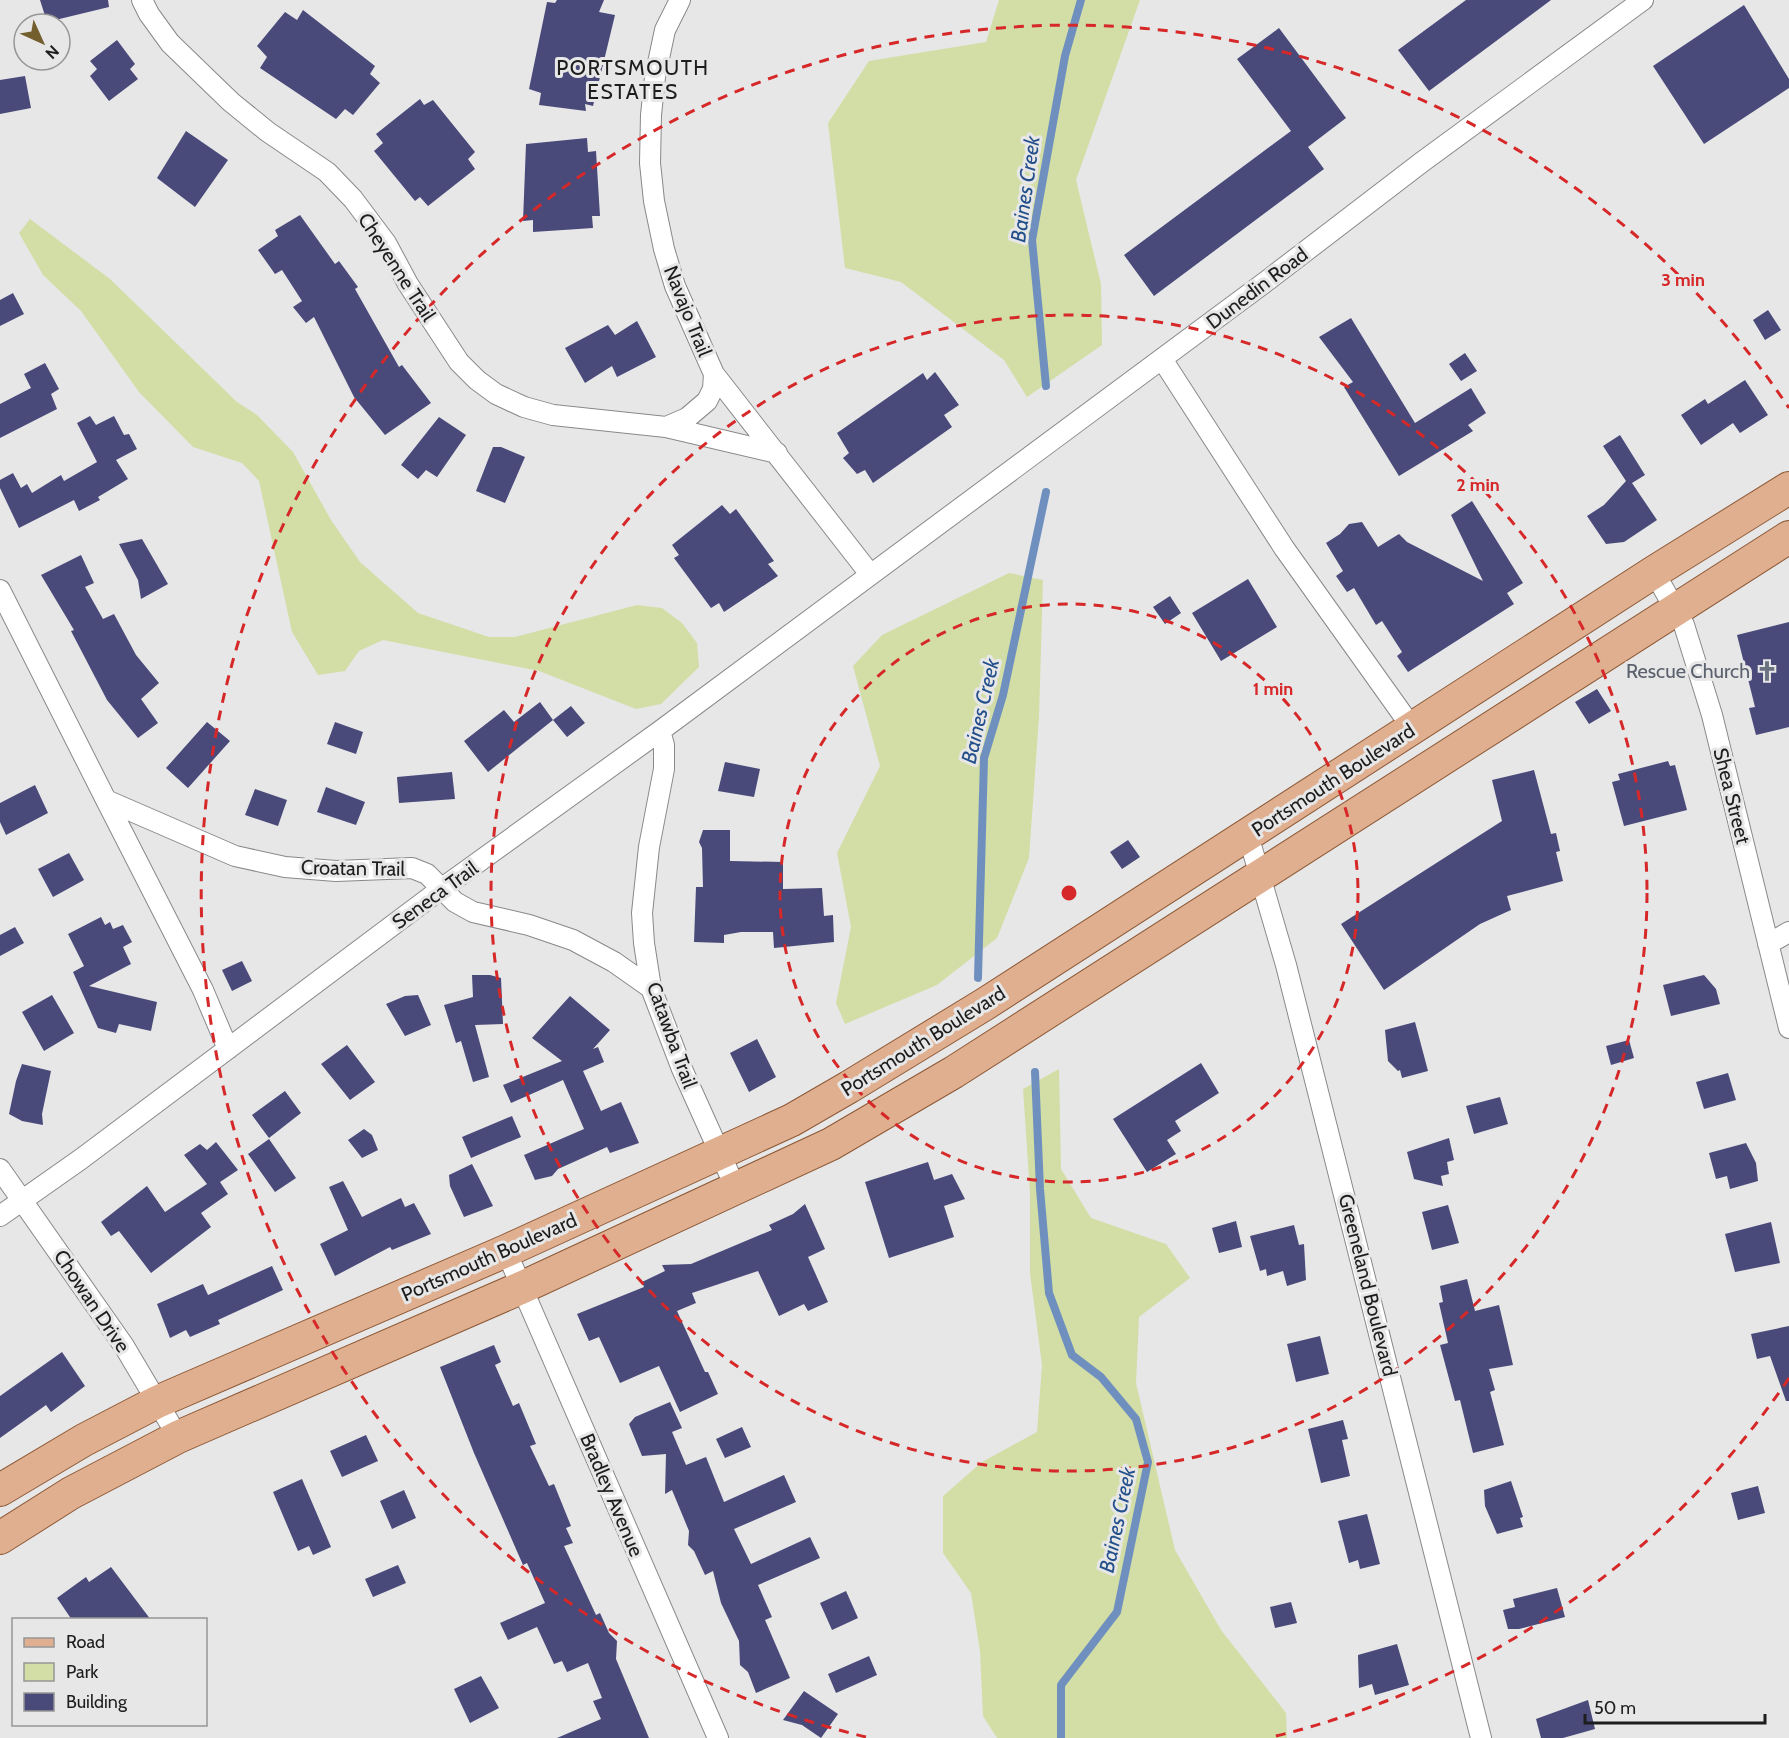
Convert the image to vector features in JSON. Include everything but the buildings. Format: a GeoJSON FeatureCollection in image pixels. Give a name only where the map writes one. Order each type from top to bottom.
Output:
{"type":"FeatureCollection","features":[{"type":"Feature","properties":{"kind":"main road","name":"Portsmouth Boulevard"},"geometry":{"type":"LineString","coordinates":[[0,1490],[84,1440],[157,1402],[506,1251],[792,1120],[985,1004],[1654,572],[1789,488]]}},
{"type":"Feature","properties":{"kind":"main road","name":"Portsmouth Boulevard"},"geometry":{"type":"LineString","coordinates":[[0,1538],[71,1493],[178,1437],[523,1287],[831,1144],[954,1072],[1789,537]]}},
{"type":"Feature","properties":{"kind":"street","name":"Cheyenne Trail"},"geometry":{"type":"LineString","coordinates":[[142,0],[149,14],[171,43],[231,102],[268,132],[327,172],[353,198],[386,243],[408,284],[459,363],[496,394],[524,407],[554,415],[666,427],[777,453]]}},
{"type":"Feature","properties":{"kind":"street","name":"Navajo Trail"},"geometry":{"type":"LineString","coordinates":[[680,0],[665,30],[655,76],[650,163],[654,201],[664,249],[675,286],[714,374],[870,574]]}},
{"type":"Feature","properties":{"kind":"street","name":"Dunedin Road"},"geometry":{"type":"LineString","coordinates":[[870,574],[1643,0]]}},
{"type":"Feature","properties":{"kind":"street"},"geometry":{"type":"LineString","coordinates":[[1162,359],[1284,548],[1413,729]]}},
{"type":"Feature","properties":{"kind":"street"},"geometry":{"type":"LineString","coordinates":[[666,427],[687,418],[707,401],[713,389],[714,374]]}},
{"type":"Feature","properties":{"kind":"street","name":"Shea Street"},"geometry":{"type":"LineString","coordinates":[[1654,572],[1684,625],[1723,754],[1789,1028]]}},
{"type":"Feature","properties":{"kind":"street","name":"Seneca Trail"},"geometry":{"type":"LineString","coordinates":[[0,1216],[870,574]]}},
{"type":"Feature","properties":{"kind":"street"},"geometry":{"type":"LineString","coordinates":[[0,590],[203,990],[228,1049]]}},
{"type":"Feature","properties":{"kind":"street","name":"Catawba Trail"},"geometry":{"type":"LineString","coordinates":[[660,731],[664,746],[664,769],[649,847],[642,913],[651,988],[682,1069],[736,1189]]}},
{"type":"Feature","properties":{"kind":"street","name":"Croatan Trail"},"geometry":{"type":"LineString","coordinates":[[106,800],[235,856],[285,867],[336,871],[412,868],[427,874],[455,902],[473,912],[529,925],[573,940],[614,962],[651,988]]}},
{"type":"Feature","properties":{"kind":"street","name":"Greeneland Boulevard"},"geometry":{"type":"LineString","coordinates":[[1248,834],[1286,965],[1481,1738]]}},
{"type":"Feature","properties":{"kind":"street"},"geometry":{"type":"LineString","coordinates":[[1768,944],[1789,932]]}},
{"type":"Feature","properties":{"kind":"street","name":"Chowan Drive"},"geometry":{"type":"LineString","coordinates":[[0,1169],[124,1346],[178,1437]]}},
{"type":"Feature","properties":{"kind":"street","name":"Bradley Avenue"},"geometry":{"type":"LineString","coordinates":[[506,1251],[718,1738]]}},
{"type":"Feature","properties":{"kind":"green space"},"geometry":{"type":"Polygon","coordinates":[[[999,0],[1140,0],[1076,180],[1101,284],[1102,345],[1027,397],[1004,360],[901,282],[845,268],[828,123],[869,61],[986,42],[999,0]]]}},
{"type":"Feature","properties":{"kind":"green space"},"geometry":{"type":"Polygon","coordinates":[[[30,219],[110,279],[237,402],[257,415],[293,452],[331,520],[360,562],[418,613],[489,637],[515,637],[637,605],[662,608],[682,623],[697,643],[699,667],[661,704],[636,709],[539,671],[383,640],[359,651],[345,671],[318,675],[292,632],[259,481],[242,463],[193,447],[139,392],[81,311],[43,275],[19,233],[30,219]]]}},
{"type":"Feature","properties":{"kind":"green space"},"geometry":{"type":"Polygon","coordinates":[[[1009,573],[1043,580],[1039,717],[1029,858],[997,938],[937,985],[845,1024],[836,1003],[851,927],[837,853],[880,766],[853,666],[882,635],[1009,573]]]}},
{"type":"Feature","properties":{"kind":"green space"},"geometry":{"type":"Polygon","coordinates":[[[1059,1069],[1061,1169],[1091,1218],[1166,1244],[1190,1278],[1139,1317],[1136,1383],[1175,1550],[1221,1630],[1286,1713],[1287,1738],[997,1738],[983,1716],[980,1651],[971,1593],[943,1553],[943,1496],[982,1462],[1037,1432],[1042,1365],[1030,1273],[1030,1193],[1023,1089],[1059,1069]]]}},
{"type":"Feature","properties":{"kind":"waterway","name":"Baines Creek"},"geometry":{"type":"LineString","coordinates":[[1046,386],[1032,240],[1065,56],[1081,0]]}},
{"type":"Feature","properties":{"kind":"waterway","name":"Baines Creek"},"geometry":{"type":"LineString","coordinates":[[978,978],[984,758],[1003,695],[1046,492]]}},
{"type":"Feature","properties":{"kind":"waterway","name":"Baines Creek"},"geometry":{"type":"LineString","coordinates":[[1035,1072],[1040,1189],[1049,1293],[1072,1355],[1101,1377],[1136,1419],[1148,1462],[1117,1612],[1061,1685],[1061,1738]]}},
{"type":"Feature","properties":{"kind":"place","name":"Rescue Church"},"geometry":{"type":"Point","coordinates":[1767,671]}},
{"type":"Feature","properties":{"kind":"district","name":"PORTSMOUTH ESTATES"},"geometry":{"type":"Point","coordinates":[633,79]}}]}
